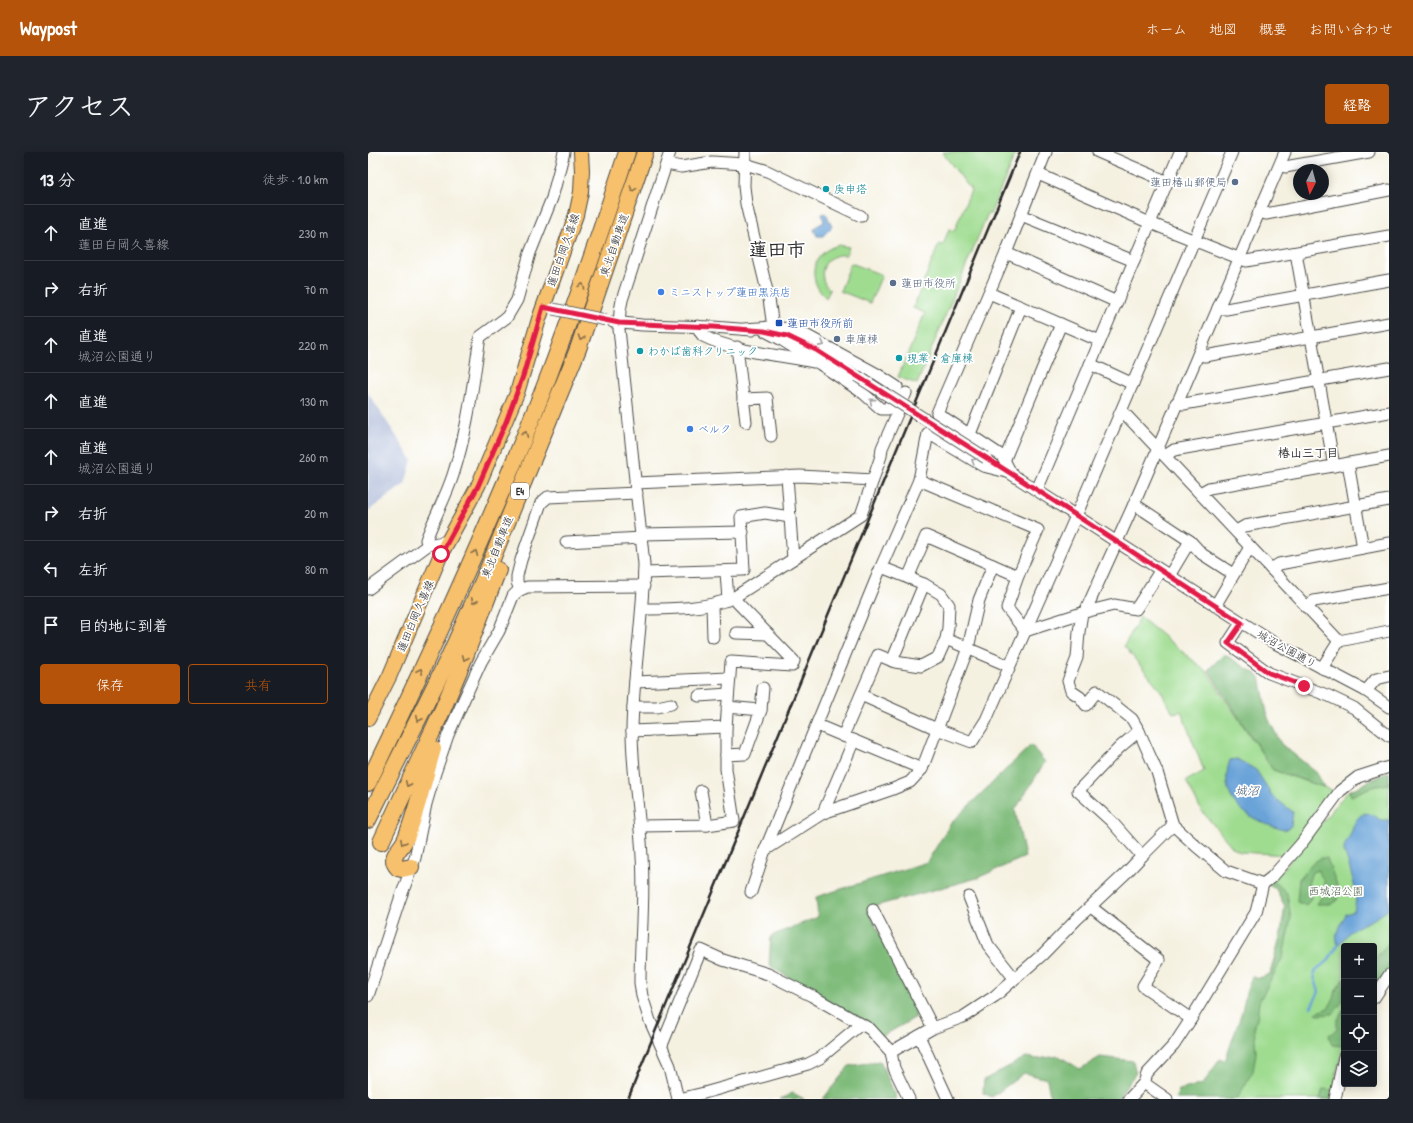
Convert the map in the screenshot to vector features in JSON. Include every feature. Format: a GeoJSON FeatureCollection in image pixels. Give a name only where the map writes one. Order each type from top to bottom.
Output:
{"type":"FeatureCollection","features":[{"type":"Feature","properties":{"kind":"highway","name":"東北自動車道"},"geometry":{"type":"LineString","coordinates":[[368,783],[468,569],[526,434],[589,266],[627,152]]}},
{"type":"Feature","properties":{"kind":"highway","name":"東北自動車道"},"geometry":{"type":"LineString","coordinates":[[368,820],[448,657],[483,581],[578,349],[645,152]]}},
{"type":"Feature","properties":{"kind":"highway"},"geometry":{"type":"LineString","coordinates":[[382,842],[442,711],[466,654],[514,530],[537,449]]}},
{"type":"Feature","properties":{"kind":"highway"},"geometry":{"type":"LineString","coordinates":[[411,867],[402,869],[398,868],[394,862],[394,857],[404,842],[414,814],[442,711]]}},
{"type":"Feature","properties":{"kind":"main road","name":"蓮田白岡久喜線"},"geometry":{"type":"LineString","coordinates":[[368,719],[390,675],[431,577],[448,541],[478,486],[512,408],[548,308],[576,216],[581,186],[581,152]]}},
{"type":"Feature","properties":{"kind":"street"},"geometry":{"type":"LineString","coordinates":[[428,545],[426,540],[453,475],[460,451],[468,417],[480,337],[507,318],[517,300],[530,253],[552,198],[564,152]]}},
{"type":"Feature","properties":{"kind":"street"},"geometry":{"type":"LineString","coordinates":[[670,152],[622,300],[619,323],[620,348],[642,536],[644,573],[632,731],[643,883],[640,983],[642,996],[650,1021],[662,1045],[670,1066],[678,1099],[808,1064],[820,1058],[861,1024]]}},
{"type":"Feature","properties":{"kind":"street"},"geometry":{"type":"LineString","coordinates":[[548,308],[619,323],[744,329],[769,329],[790,329],[811,338],[877,374],[897,387],[888,409],[881,408],[820,364],[782,340],[769,329],[769,299],[746,204],[744,186],[745,152]]}},
{"type":"Feature","properties":{"kind":"street"},"geometry":{"type":"LineString","coordinates":[[1011,473],[1002,456],[937,413],[1006,253],[1046,152]]}},
{"type":"Feature","properties":{"kind":"street"},"geometry":{"type":"LineString","coordinates":[[1098,152],[1168,182]]}},
{"type":"Feature","properties":{"kind":"street"},"geometry":{"type":"LineString","coordinates":[[1037,490],[1180,152]]}},
{"type":"Feature","properties":{"kind":"street"},"geometry":{"type":"LineString","coordinates":[[861,695],[937,729],[972,742],[986,720],[1026,631],[1232,152]]}},
{"type":"Feature","properties":{"kind":"street"},"geometry":{"type":"LineString","coordinates":[[1263,884],[1226,871],[1173,825],[1157,772],[1140,731],[1132,719],[1097,691],[1086,705],[1080,698],[1070,691],[1068,681],[1077,658],[1079,632],[1084,613],[1134,504],[1161,452],[1176,403],[1285,152]]}},
{"type":"Feature","properties":{"kind":"street"},"geometry":{"type":"LineString","coordinates":[[1280,165],[1285,167],[1369,152]]}},
{"type":"Feature","properties":{"kind":"street"},"geometry":{"type":"LineString","coordinates":[[667,164],[681,167],[712,162],[745,164],[765,170],[861,216]]}},
{"type":"Feature","properties":{"kind":"street"},"geometry":{"type":"LineString","coordinates":[[1038,174],[1150,223],[1246,261],[1389,236]]}},
{"type":"Feature","properties":{"kind":"street"},"geometry":{"type":"LineString","coordinates":[[1259,212],[1266,214],[1389,190]]}},
{"type":"Feature","properties":{"kind":"street"},"geometry":{"type":"LineString","coordinates":[[1021,215],[1134,261]]}},
{"type":"Feature","properties":{"kind":"street"},"geometry":{"type":"LineString","coordinates":[[1006,253],[1117,302]]}},
{"type":"Feature","properties":{"kind":"street"},"geometry":{"type":"LineString","coordinates":[[1296,253],[1334,466]]}},
{"type":"Feature","properties":{"kind":"street"},"geometry":{"type":"LineString","coordinates":[[1218,308],[1226,309],[1389,280]]}},
{"type":"Feature","properties":{"kind":"street"},"geometry":{"type":"LineString","coordinates":[[989,293],[1100,341]]}},
{"type":"Feature","properties":{"kind":"street"},"geometry":{"type":"LineString","coordinates":[[970,434],[1021,307]]}},
{"type":"Feature","properties":{"kind":"street"},"geometry":{"type":"LineString","coordinates":[[1198,355],[1205,356],[1389,323]]}},
{"type":"Feature","properties":{"kind":"street"},"geometry":{"type":"LineString","coordinates":[[1004,461],[1061,324]]}},
{"type":"Feature","properties":{"kind":"street"},"geometry":{"type":"LineString","coordinates":[[698,326],[703,336],[737,347],[772,356],[820,364]]}},
{"type":"Feature","properties":{"kind":"street","name":"城沼公園通り"},"geometry":{"type":"LineString","coordinates":[[769,329],[802,343],[857,376],[1011,473],[1214,606],[1271,641],[1366,691],[1389,707]]}},
{"type":"Feature","properties":{"kind":"street"},"geometry":{"type":"LineString","coordinates":[[737,347],[746,422]]}},
{"type":"Feature","properties":{"kind":"street"},"geometry":{"type":"LineString","coordinates":[[1090,364],[1133,384]]}},
{"type":"Feature","properties":{"kind":"street"},"geometry":{"type":"LineString","coordinates":[[1176,403],[1184,404],[1389,368]]}},
{"type":"Feature","properties":{"kind":"street"},"geometry":{"type":"LineString","coordinates":[[642,609],[685,608],[712,605],[730,599],[861,515],[881,456],[882,448],[906,393]]}},
{"type":"Feature","properties":{"kind":"street"},"geometry":{"type":"LineString","coordinates":[[743,399],[767,398],[770,436]]}},
{"type":"Feature","properties":{"kind":"street"},"geometry":{"type":"LineString","coordinates":[[1161,452],[1389,412]]}},
{"type":"Feature","properties":{"kind":"street"},"geometry":{"type":"LineString","coordinates":[[1120,413],[1126,415],[1339,641]]}},
{"type":"Feature","properties":{"kind":"street"},"geometry":{"type":"LineString","coordinates":[[751,892],[765,850],[881,567],[919,480],[928,433],[983,466],[1011,473]]}},
{"type":"Feature","properties":{"kind":"street"},"geometry":{"type":"LineString","coordinates":[[1200,493],[1209,488],[1389,456]]}},
{"type":"Feature","properties":{"kind":"street"},"geometry":{"type":"LineString","coordinates":[[1348,463],[1363,548]]}},
{"type":"Feature","properties":{"kind":"street"},"geometry":{"type":"LineString","coordinates":[[787,476],[793,559]]}},
{"type":"Feature","properties":{"kind":"street"},"geometry":{"type":"LineString","coordinates":[[520,590],[517,582],[517,576],[521,560],[541,503],[548,497],[636,488],[787,476],[873,480]]}},
{"type":"Feature","properties":{"kind":"street"},"geometry":{"type":"LineString","coordinates":[[919,480],[1038,530],[1018,576],[1007,608],[1026,631]]}},
{"type":"Feature","properties":{"kind":"street"},"geometry":{"type":"LineString","coordinates":[[1236,531],[1245,526],[1389,500]]}},
{"type":"Feature","properties":{"kind":"street"},"geometry":{"type":"LineString","coordinates":[[1134,504],[1190,541],[1202,554],[1233,574]]}},
{"type":"Feature","properties":{"kind":"street"},"geometry":{"type":"LineString","coordinates":[[644,573],[726,572],[744,570],[741,516],[765,513],[790,517]]}},
{"type":"Feature","properties":{"kind":"street"},"geometry":{"type":"LineString","coordinates":[[566,542],[642,536],[742,532]]}},
{"type":"Feature","properties":{"kind":"street"},"geometry":{"type":"LineString","coordinates":[[908,578],[926,536],[1018,576]]}},
{"type":"Feature","properties":{"kind":"street"},"geometry":{"type":"LineString","coordinates":[[368,589],[428,545],[448,541]]}},
{"type":"Feature","properties":{"kind":"street"},"geometry":{"type":"LineString","coordinates":[[1026,631],[1114,605],[1136,609],[1190,541]]}},
{"type":"Feature","properties":{"kind":"street"},"geometry":{"type":"LineString","coordinates":[[1271,569],[1279,564],[1389,543]]}},
{"type":"Feature","properties":{"kind":"street"},"geometry":{"type":"LineString","coordinates":[[1214,606],[1250,547]]}},
{"type":"Feature","properties":{"kind":"street"},"geometry":{"type":"LineString","coordinates":[[765,850],[823,813],[894,789],[910,782],[922,769],[968,648],[980,600],[993,565]]}},
{"type":"Feature","properties":{"kind":"street"},"geometry":{"type":"LineString","coordinates":[[823,813],[861,695],[878,655],[892,661],[921,666],[938,657],[946,639],[949,605],[941,594],[924,584],[881,567]]}},
{"type":"Feature","properties":{"kind":"street"},"geometry":{"type":"LineString","coordinates":[[640,826],[707,825],[734,821],[726,769],[726,727],[731,662],[792,666],[794,661],[768,634],[730,599],[726,572]]}},
{"type":"Feature","properties":{"kind":"street"},"geometry":{"type":"LineString","coordinates":[[892,661],[924,584]]}},
{"type":"Feature","properties":{"kind":"street"},"geometry":{"type":"LineString","coordinates":[[368,996],[416,853],[435,773],[448,735],[478,668],[499,631],[513,596],[520,590],[537,587],[644,586]]}},
{"type":"Feature","properties":{"kind":"street"},"geometry":{"type":"LineString","coordinates":[[1306,607],[1314,601],[1389,588]]}},
{"type":"Feature","properties":{"kind":"street"},"geometry":{"type":"LineString","coordinates":[[712,605],[713,637]]}},
{"type":"Feature","properties":{"kind":"street"},"geometry":{"type":"LineString","coordinates":[[1242,623],[1228,643],[1269,673],[1329,696],[1354,708],[1389,736]]}},
{"type":"Feature","properties":{"kind":"street"},"geometry":{"type":"LineString","coordinates":[[1322,668],[1339,641],[1389,631]]}},
{"type":"Feature","properties":{"kind":"street"},"geometry":{"type":"LineString","coordinates":[[736,633],[768,634]]}},
{"type":"Feature","properties":{"kind":"street"},"geometry":{"type":"LineString","coordinates":[[946,639],[1009,666]]}},
{"type":"Feature","properties":{"kind":"street"},"geometry":{"type":"LineString","coordinates":[[1366,691],[1376,679],[1389,676]]}},
{"type":"Feature","properties":{"kind":"street"},"geometry":{"type":"LineString","coordinates":[[635,682],[729,678]]}},
{"type":"Feature","properties":{"kind":"street"},"geometry":{"type":"LineString","coordinates":[[726,755],[745,754],[761,710],[763,688]]}},
{"type":"Feature","properties":{"kind":"street"},"geometry":{"type":"LineString","coordinates":[[698,696],[728,694]]}},
{"type":"Feature","properties":{"kind":"street"},"geometry":{"type":"LineString","coordinates":[[633,707],[657,707],[671,704]]}},
{"type":"Feature","properties":{"kind":"street"},"geometry":{"type":"LineString","coordinates":[[727,707],[761,710]]}},
{"type":"Feature","properties":{"kind":"street"},"geometry":{"type":"LineString","coordinates":[[817,725],[922,769]]}},
{"type":"Feature","properties":{"kind":"street"},"geometry":{"type":"LineString","coordinates":[[632,731],[726,727]]}},
{"type":"Feature","properties":{"kind":"street"},"geometry":{"type":"LineString","coordinates":[[1140,731],[1120,747],[1078,791],[1111,821],[1142,856]]}},
{"type":"Feature","properties":{"kind":"street"},"geometry":{"type":"LineString","coordinates":[[1129,1099],[1144,1083],[1147,1074],[1174,1045],[1192,1019],[1256,912],[1263,884],[1274,875],[1301,844],[1340,791],[1358,777],[1389,766]]}},
{"type":"Feature","properties":{"kind":"street"},"geometry":{"type":"LineString","coordinates":[[701,791],[707,825]]}},
{"type":"Feature","properties":{"kind":"street"},"geometry":{"type":"LineString","coordinates":[[891,1052],[933,1028],[962,1017],[995,996],[1043,954],[1173,825]]}},
{"type":"Feature","properties":{"kind":"street"},"geometry":{"type":"LineString","coordinates":[[969,897],[988,945],[1014,978]]}},
{"type":"Feature","properties":{"kind":"street"},"geometry":{"type":"LineString","coordinates":[[1091,907],[1159,960],[1143,986],[1192,1019]]}},
{"type":"Feature","properties":{"kind":"street"},"geometry":{"type":"LineString","coordinates":[[873,910],[933,1028]]}},
{"type":"Feature","properties":{"kind":"street"},"geometry":{"type":"LineString","coordinates":[[662,1045],[701,950],[723,960],[768,974],[812,996],[870,1029],[891,1052],[894,1068],[909,1099]]}},
{"type":"Feature","properties":{"kind":"street"},"geometry":{"type":"LineString","coordinates":[[1377,993],[1389,975]]}},
{"type":"Feature","properties":{"kind":"street"},"geometry":{"type":"LineString","coordinates":[[919,1036],[948,1099]]}},
{"type":"Feature","properties":{"kind":"street"},"geometry":{"type":"LineString","coordinates":[[1335,1099],[1341,1071]]}},
{"type":"Feature","properties":{"kind":"street"},"geometry":{"type":"LineString","coordinates":[[1144,1083],[1167,1099]]}},
{"type":"Feature","properties":{"kind":"shaded area"},"geometry":{"type":"Polygon","coordinates":[[[368,393],[412,460],[405,484],[368,511],[368,393]]]}},
{"type":"Feature","properties":{"kind":"green space"},"geometry":{"type":"Polygon","coordinates":[[[942,152],[1016,152],[990,215],[988,213],[917,384],[898,377],[925,313],[913,308],[939,244],[943,245],[949,229],[954,231],[971,190],[942,152]]]}},
{"type":"Feature","properties":{"kind":"green space"},"geometry":{"type":"Polygon","coordinates":[[[839,245],[849,247],[846,255],[832,257],[824,266],[822,272],[823,278],[825,284],[830,290],[826,298],[816,283],[814,267],[822,254],[839,245]]]}},
{"type":"Feature","properties":{"kind":"green space"},"geometry":{"type":"Polygon","coordinates":[[[851,263],[882,275],[870,303],[840,291],[851,263]]]}},
{"type":"Feature","properties":{"kind":"green space"},"geometry":{"type":"Polygon","coordinates":[[[1140,617],[1207,672],[1273,770],[1332,790],[1335,794],[1286,855],[1240,852],[1233,848],[1201,810],[1186,781],[1204,771],[1181,711],[1173,713],[1159,688],[1124,646],[1140,617]]]}},
{"type":"Feature","properties":{"kind":"green space"},"geometry":{"type":"Polygon","coordinates":[[[1224,654],[1260,677],[1268,718],[1281,744],[1317,773],[1324,787],[1273,770],[1208,670],[1224,654]]]}},
{"type":"Feature","properties":{"kind":"green space"},"geometry":{"type":"Polygon","coordinates":[[[1031,745],[1045,762],[1015,810],[1025,857],[977,878],[868,908],[876,927],[912,989],[916,1017],[881,1037],[769,965],[771,936],[818,917],[816,897],[927,862],[951,823],[1031,745]]]}},
{"type":"Feature","properties":{"kind":"green space","name":"西城沼公園"},"geometry":{"type":"Polygon","coordinates":[[[1389,772],[1389,968],[1377,987],[1377,943],[1341,943],[1341,1058],[1332,1099],[1229,1099],[1257,979],[1270,974],[1281,934],[1285,906],[1275,887],[1267,884],[1281,872],[1347,792],[1389,772]]]}},
{"type":"Feature","properties":{"kind":"green space"},"geometry":{"type":"Polygon","coordinates":[[[1389,772],[1389,784],[1371,787],[1351,796],[1349,791],[1389,772]]]}},
{"type":"Feature","properties":{"kind":"green space"},"geometry":{"type":"Polygon","coordinates":[[[1321,858],[1327,858],[1339,891],[1337,900],[1332,904],[1317,904],[1324,891],[1324,882],[1319,870],[1312,872],[1308,884],[1311,898],[1306,905],[1297,902],[1299,879],[1314,862],[1321,858]]]}},
{"type":"Feature","properties":{"kind":"green space"},"geometry":{"type":"Polygon","coordinates":[[[1272,881],[1287,893],[1291,918],[1283,957],[1259,1002],[1257,1020],[1254,1024],[1256,1053],[1253,1071],[1237,1099],[1175,1099],[1179,1090],[1203,1084],[1220,1059],[1225,1061],[1242,1012],[1246,993],[1252,976],[1257,979],[1270,974],[1281,934],[1285,906],[1275,887],[1267,884],[1272,881]]]}},
{"type":"Feature","properties":{"kind":"green space"},"geometry":{"type":"Polygon","coordinates":[[[1389,943],[1389,968],[1377,987],[1377,979],[1377,957],[1389,943]]]}},
{"type":"Feature","properties":{"kind":"green space"},"geometry":{"type":"Polygon","coordinates":[[[1341,982],[1341,1003],[1333,1014],[1318,1015],[1316,1013],[1328,1008],[1334,999],[1336,990],[1341,982]]]}},
{"type":"Feature","properties":{"kind":"green space"},"geometry":{"type":"Polygon","coordinates":[[[1341,1014],[1341,1046],[1332,1045],[1329,1035],[1337,1030],[1337,1021],[1341,1014]]]}},
{"type":"Feature","properties":{"kind":"green space"},"geometry":{"type":"Polygon","coordinates":[[[1059,1056],[1080,1069],[1100,1057],[1133,1061],[1136,1073],[1123,1090],[1119,1099],[1048,1099],[1050,1096],[1047,1079],[1024,1073],[992,1097],[983,1093],[984,1080],[1026,1057],[1037,1059],[1059,1056]]]}},
{"type":"Feature","properties":{"kind":"green space"},"geometry":{"type":"Polygon","coordinates":[[[880,1061],[897,1099],[823,1099],[849,1066],[880,1061]]]}},
{"type":"Feature","properties":{"kind":"green space"},"geometry":{"type":"Polygon","coordinates":[[[1323,1089],[1334,1090],[1332,1099],[1320,1099],[1323,1089]]]}},
{"type":"Feature","properties":{"kind":"green space"},"geometry":{"type":"Polygon","coordinates":[[[793,1093],[804,1099],[780,1099],[793,1093]]]}},
{"type":"Feature","properties":{"kind":"water"},"geometry":{"type":"Polygon","coordinates":[[[825,213],[832,227],[823,236],[817,236],[814,230],[815,227],[824,222],[822,214],[825,213]]]}},
{"type":"Feature","properties":{"kind":"water","name":"城沼"},"geometry":{"type":"Polygon","coordinates":[[[1237,759],[1256,770],[1271,795],[1293,812],[1291,826],[1284,830],[1271,826],[1248,815],[1239,807],[1232,798],[1228,787],[1227,775],[1230,760],[1237,759]]]}},
{"type":"Feature","properties":{"kind":"water"},"geometry":{"type":"Polygon","coordinates":[[[1365,813],[1374,815],[1380,820],[1389,820],[1389,907],[1385,912],[1376,918],[1349,932],[1338,945],[1336,936],[1338,929],[1346,914],[1354,911],[1356,898],[1344,848],[1356,820],[1365,813]]]}},
{"type":"Feature","properties":{"kind":"waterway"},"geometry":{"type":"LineString","coordinates":[[1311,1007],[1319,992],[1314,976],[1315,972],[1327,962],[1338,945]]}},
{"type":"Feature","properties":{"kind":"railway"},"geometry":{"type":"LineString","coordinates":[[628,1099],[1020,152]]}},
{"type":"Feature","properties":{"kind":"place","name":"蓮田椿山郵便局"},"geometry":{"type":"Point","coordinates":[1235,182]}},
{"type":"Feature","properties":{"kind":"place","name":"庚申塔"},"geometry":{"type":"Point","coordinates":[826,189]}},
{"type":"Feature","properties":{"kind":"place","name":"蓮田市役所"},"geometry":{"type":"Point","coordinates":[893,283]}},
{"type":"Feature","properties":{"kind":"place","name":"ミニストップ蓮田黒浜店"},"geometry":{"type":"Point","coordinates":[661,292]}},
{"type":"Feature","properties":{"kind":"place","name":"蓮田市役所前"},"geometry":{"type":"Point","coordinates":[779,323]}},
{"type":"Feature","properties":{"kind":"place","name":"車庫棟"},"geometry":{"type":"Point","coordinates":[837,339]}},
{"type":"Feature","properties":{"kind":"place","name":"わかば歯科クリニック"},"geometry":{"type":"Point","coordinates":[640,351]}},
{"type":"Feature","properties":{"kind":"place","name":"現業・倉庫棟"},"geometry":{"type":"Point","coordinates":[899,358]}},
{"type":"Feature","properties":{"kind":"place","name":"ベルク"},"geometry":{"type":"Point","coordinates":[690,429]}},
{"type":"Feature","properties":{"kind":"district","name":"蓮田市"},"geometry":{"type":"Point","coordinates":[777,249]}},
{"type":"Feature","properties":{"kind":"district","name":"椿山三丁目"},"geometry":{"type":"Point","coordinates":[1308,452]}},
{"type":"Feature","properties":{"kind":"route"},"geometry":{"type":"LineString","coordinates":[[441,554],[478,486],[506,422],[523,376],[543,307],[619,323],[764,331],[787,336],[816,350],[1037,490],[1242,623],[1228,643],[1269,673],[1304,686]]}}]}
